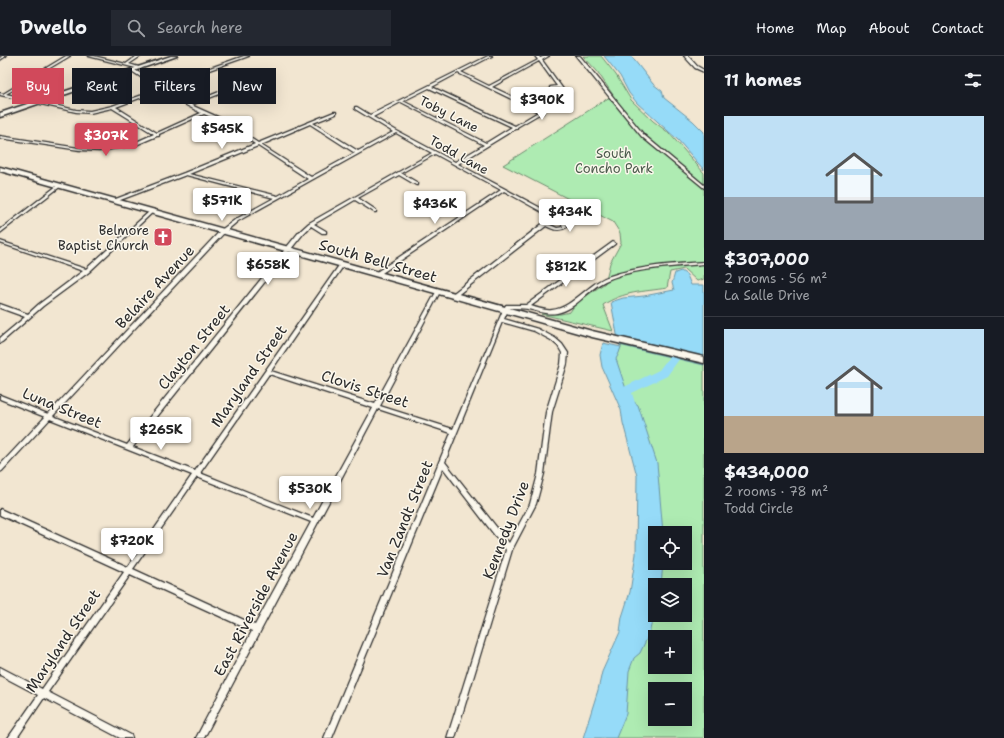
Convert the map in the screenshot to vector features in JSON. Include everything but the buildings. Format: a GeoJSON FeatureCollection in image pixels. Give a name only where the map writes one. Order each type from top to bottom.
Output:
{"type":"FeatureCollection","features":[{"type":"Feature","properties":{"kind":"main road"},"geometry":{"type":"LineString","coordinates":[[64,94],[175,56]]}},
{"type":"Feature","properties":{"kind":"main road"},"geometry":{"type":"LineString","coordinates":[[0,115],[33,104]]}},
{"type":"Feature","properties":{"kind":"main road","name":"South Bell Street"},"geometry":{"type":"LineString","coordinates":[[0,169],[592,334],[704,360]]}},
{"type":"Feature","properties":{"kind":"street"},"geometry":{"type":"LineString","coordinates":[[0,59],[4,56]]}},
{"type":"Feature","properties":{"kind":"street"},"geometry":{"type":"LineString","coordinates":[[2,94],[68,56]]}},
{"type":"Feature","properties":{"kind":"street"},"geometry":{"type":"LineString","coordinates":[[90,56],[140,68]]}},
{"type":"Feature","properties":{"kind":"street"},"geometry":{"type":"LineString","coordinates":[[127,64],[139,56]]}},
{"type":"Feature","properties":{"kind":"street"},"geometry":{"type":"LineString","coordinates":[[210,70],[247,56]]}},
{"type":"Feature","properties":{"kind":"street"},"geometry":{"type":"LineString","coordinates":[[371,116],[490,56]]}},
{"type":"Feature","properties":{"kind":"street"},"geometry":{"type":"LineString","coordinates":[[489,87],[538,58],[547,56]]}},
{"type":"Feature","properties":{"kind":"street"},"geometry":{"type":"LineString","coordinates":[[578,56],[643,136],[704,187]]}},
{"type":"Feature","properties":{"kind":"street"},"geometry":{"type":"LineString","coordinates":[[686,56],[696,67],[704,71]]}},
{"type":"Feature","properties":{"kind":"street"},"geometry":{"type":"LineString","coordinates":[[455,164],[566,96],[538,58]]}},
{"type":"Feature","properties":{"kind":"street"},"geometry":{"type":"LineString","coordinates":[[134,70],[140,74]]}},
{"type":"Feature","properties":{"kind":"street"},"geometry":{"type":"LineString","coordinates":[[458,72],[542,112]]}},
{"type":"Feature","properties":{"kind":"street"},"geometry":{"type":"LineString","coordinates":[[430,87],[516,128]]}},
{"type":"Feature","properties":{"kind":"street"},"geometry":{"type":"LineString","coordinates":[[551,88],[560,87]]}},
{"type":"Feature","properties":{"kind":"street"},"geometry":{"type":"LineString","coordinates":[[2,94],[12,96]]}},
{"type":"Feature","properties":{"kind":"street"},"geometry":{"type":"LineString","coordinates":[[189,105],[218,94]]}},
{"type":"Feature","properties":{"kind":"street"},"geometry":{"type":"LineString","coordinates":[[47,104],[76,111],[90,112],[113,107],[140,96]]}},
{"type":"Feature","properties":{"kind":"street","name":"Toby Lane"},"geometry":{"type":"LineString","coordinates":[[401,101],[487,145]]}},
{"type":"Feature","properties":{"kind":"street"},"geometry":{"type":"LineString","coordinates":[[189,105],[204,114],[219,119],[311,179]]}},
{"type":"Feature","properties":{"kind":"street"},"geometry":{"type":"LineString","coordinates":[[113,107],[158,135]]}},
{"type":"Feature","properties":{"kind":"street","name":"Todd Lane"},"geometry":{"type":"LineString","coordinates":[[356,108],[434,153],[554,217]]}},
{"type":"Feature","properties":{"kind":"street"},"geometry":{"type":"LineString","coordinates":[[114,201],[335,113]]}},
{"type":"Feature","properties":{"kind":"street"},"geometry":{"type":"LineString","coordinates":[[0,137],[79,149],[99,150],[135,144],[204,114]]}},
{"type":"Feature","properties":{"kind":"street"},"geometry":{"type":"LineString","coordinates":[[310,123],[358,153]]}},
{"type":"Feature","properties":{"kind":"street","name":"Belaire Avenue"},"geometry":{"type":"LineString","coordinates":[[0,469],[223,231],[237,220],[277,197],[396,132]]}},
{"type":"Feature","properties":{"kind":"street","name":"Clayton Street"},"geometry":{"type":"LineString","coordinates":[[128,448],[287,249],[311,224],[434,153]]}},
{"type":"Feature","properties":{"kind":"street"},"geometry":{"type":"LineString","coordinates":[[398,173],[417,184]]}},
{"type":"Feature","properties":{"kind":"street"},"geometry":{"type":"LineString","coordinates":[[185,174],[277,197]]}},
{"type":"Feature","properties":{"kind":"street"},"geometry":{"type":"LineString","coordinates":[[0,232],[59,186]]}},
{"type":"Feature","properties":{"kind":"street"},"geometry":{"type":"LineString","coordinates":[[377,274],[502,190]]}},
{"type":"Feature","properties":{"kind":"street"},"geometry":{"type":"LineString","coordinates":[[355,198],[375,211]]}},
{"type":"Feature","properties":{"kind":"street"},"geometry":{"type":"LineString","coordinates":[[453,296],[571,204]]}},
{"type":"Feature","properties":{"kind":"street"},"geometry":{"type":"LineString","coordinates":[[0,341],[28,316],[87,271],[152,212]]}},
{"type":"Feature","properties":{"kind":"street"},"geometry":{"type":"LineString","coordinates":[[545,224],[562,230],[565,227],[564,223],[554,217]]}},
{"type":"Feature","properties":{"kind":"street"},"geometry":{"type":"LineString","coordinates":[[311,224],[324,232]]}},
{"type":"Feature","properties":{"kind":"street"},"geometry":{"type":"LineString","coordinates":[[0,242],[87,271]]}},
{"type":"Feature","properties":{"kind":"street"},"geometry":{"type":"LineString","coordinates":[[526,307],[613,243]]}},
{"type":"Feature","properties":{"kind":"street"},"geometry":{"type":"LineString","coordinates":[[505,310],[508,306],[526,307],[552,312],[564,309],[588,289],[608,277],[632,271],[704,262]]}},
{"type":"Feature","properties":{"kind":"street","name":"Maryland Street"},"geometry":{"type":"LineString","coordinates":[[12,738],[342,265]]}},
{"type":"Feature","properties":{"kind":"street","name":"East Riverside Avenue"},"geometry":{"type":"LineString","coordinates":[[200,738],[438,292]]}},
{"type":"Feature","properties":{"kind":"street"},"geometry":{"type":"LineString","coordinates":[[0,306],[28,316]]}},
{"type":"Feature","properties":{"kind":"street","name":"Van Zandt Street"},"geometry":{"type":"LineString","coordinates":[[328,738],[505,310]]}},
{"type":"Feature","properties":{"kind":"street","name":"Kennedy Drive"},"geometry":{"type":"LineString","coordinates":[[451,738],[509,549],[533,504],[541,474],[549,412],[564,364],[565,354],[560,345],[553,339],[536,330],[501,320]]}},
{"type":"Feature","properties":{"kind":"street","name":"Clovis Street"},"geometry":{"type":"LineString","coordinates":[[268,372],[455,432]]}},
{"type":"Feature","properties":{"kind":"street","name":"Luna Street"},"geometry":{"type":"LineString","coordinates":[[0,397],[315,521]]}},
{"type":"Feature","properties":{"kind":"street"},"geometry":{"type":"LineString","coordinates":[[442,462],[509,549]]}},
{"type":"Feature","properties":{"kind":"street"},"geometry":{"type":"LineString","coordinates":[[0,512],[257,629]]}},
{"type":"Feature","properties":{"kind":"street"},"geometry":{"type":"LineString","coordinates":[[0,671],[128,738]]}},
{"type":"Feature","properties":{"kind":"green space","name":"South Concho Park"},"geometry":{"type":"Polygon","coordinates":[[[583,56],[601,56],[616,75],[631,100],[653,121],[669,133],[704,173],[704,279],[697,281],[684,269],[670,272],[667,288],[634,293],[611,300],[603,305],[613,331],[541,314],[561,314],[570,312],[576,303],[605,283],[610,263],[621,243],[620,233],[613,222],[503,165],[613,95],[597,71],[583,56]]]}},
{"type":"Feature","properties":{"kind":"green space"},"geometry":{"type":"Polygon","coordinates":[[[626,337],[704,356],[704,738],[595,738],[648,588],[648,622],[692,622],[692,578],[652,578],[655,570],[692,570],[692,526],[654,526],[615,359],[626,337]]]}},
{"type":"Feature","properties":{"kind":"water"},"geometry":{"type":"Polygon","coordinates":[[[604,56],[631,56],[653,84],[662,91],[664,98],[693,121],[704,132],[704,170],[678,140],[637,103],[629,93],[620,76],[604,56]]]}},
{"type":"Feature","properties":{"kind":"water"},"geometry":{"type":"Polygon","coordinates":[[[681,271],[687,275],[691,285],[704,285],[704,365],[619,345],[611,302],[623,298],[644,296],[674,290],[672,283],[675,273],[681,271]]]}},
{"type":"Feature","properties":{"kind":"water"},"geometry":{"type":"Polygon","coordinates":[[[603,343],[621,347],[616,359],[629,398],[638,405],[657,463],[662,526],[648,526],[648,570],[662,570],[662,578],[648,578],[648,622],[652,622],[650,630],[648,630],[648,636],[640,653],[634,658],[629,671],[626,714],[616,738],[583,738],[602,672],[620,632],[622,617],[630,592],[636,554],[637,476],[621,410],[602,367],[600,355],[603,343]]]}},
{"type":"Feature","properties":{"kind":"waterway"},"geometry":{"type":"LineString","coordinates":[[629,403],[626,391],[663,373],[683,347]]}},
{"type":"Feature","properties":{"kind":"place","name":"Belmore Baptist Church"},"geometry":{"type":"Point","coordinates":[163,237]}}]}
